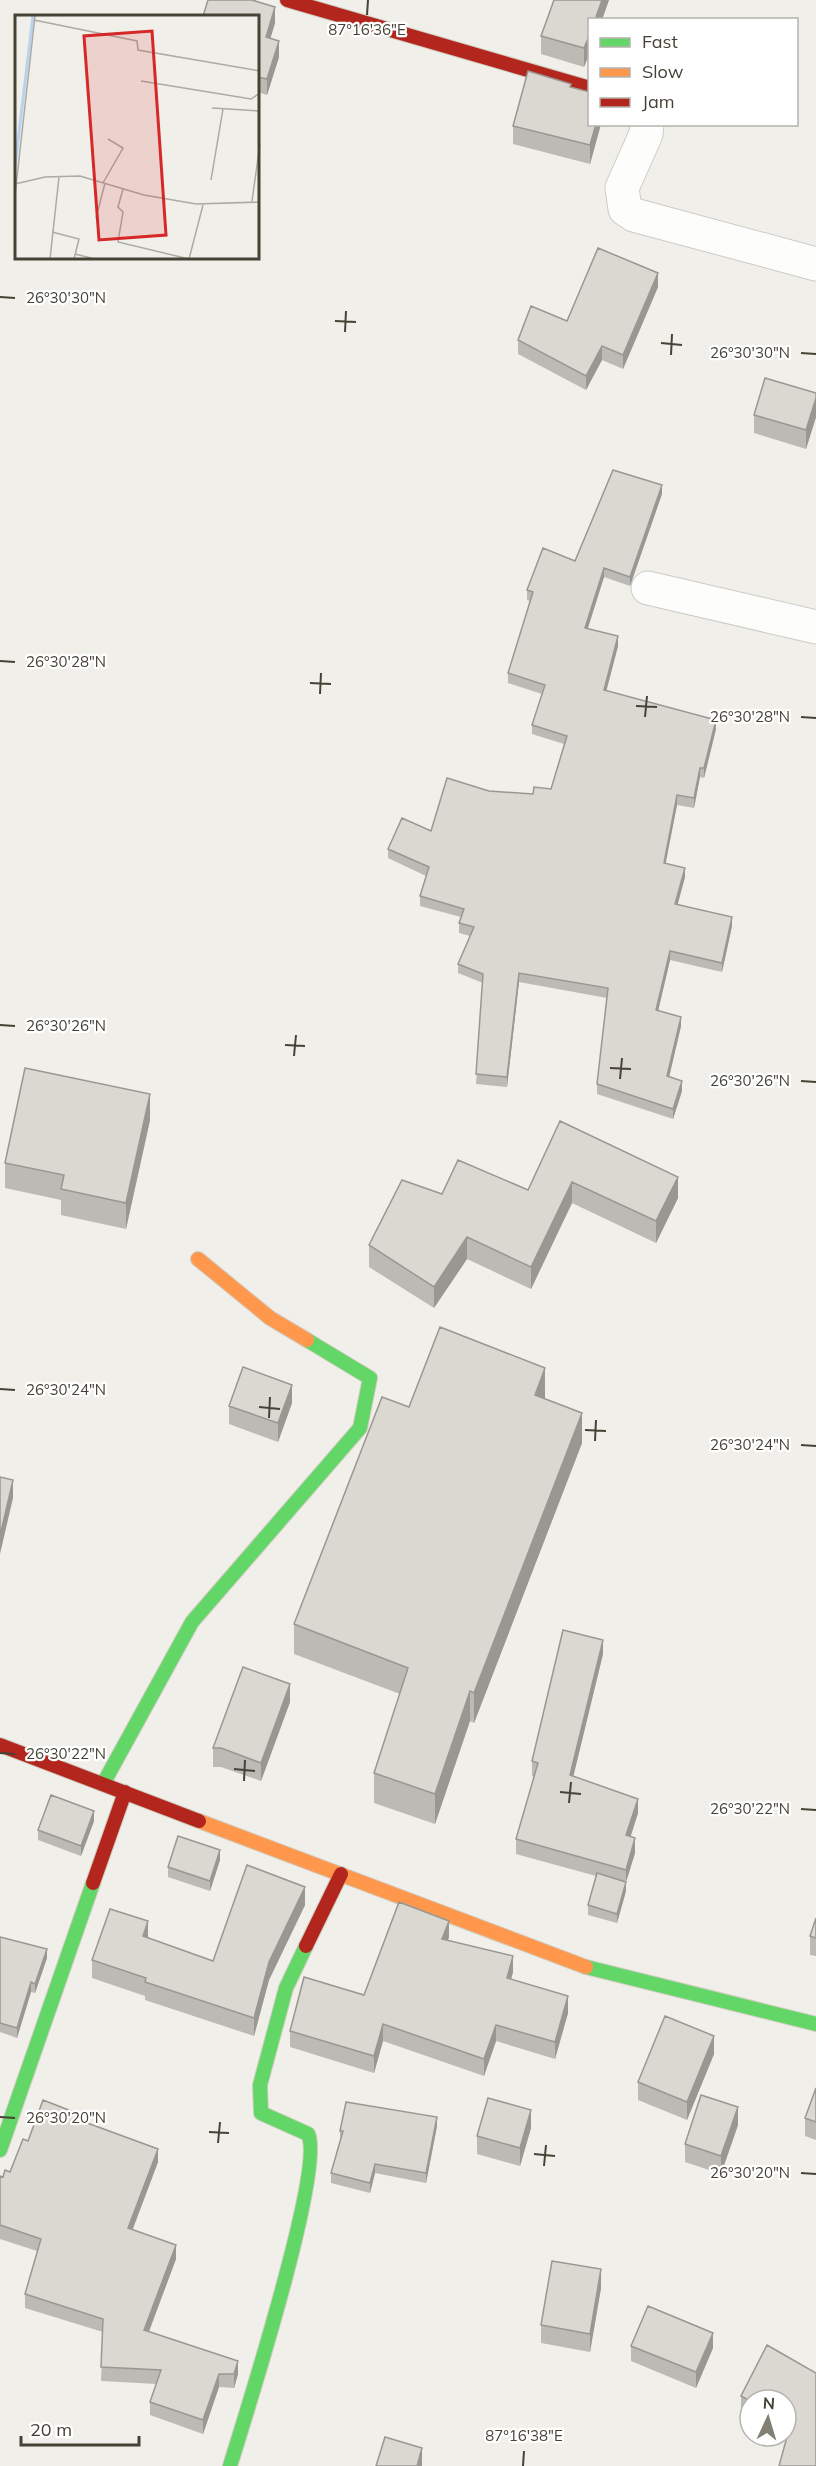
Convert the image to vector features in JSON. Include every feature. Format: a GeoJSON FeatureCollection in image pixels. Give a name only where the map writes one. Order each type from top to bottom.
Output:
{"type":"FeatureCollection","features":[{"type":"Feature","properties":{"kind":"street"},"geometry":{"type":"LineString","coordinates":[[287,0],[588,87]]}},
{"type":"Feature","properties":{"kind":"street"},"geometry":{"type":"LineString","coordinates":[[647,126],[646,134],[622,188],[626,209],[634,215],[816,264]]}},
{"type":"Feature","properties":{"kind":"street"},"geometry":{"type":"LineString","coordinates":[[648,588],[816,627]]}},
{"type":"Feature","properties":{"kind":"street"},"geometry":{"type":"LineString","coordinates":[[103,1784],[192,1622],[360,1428],[370,1378],[270,1318],[198,1259]]}},
{"type":"Feature","properties":{"kind":"street"},"geometry":{"type":"LineString","coordinates":[[0,1745],[580,1965],[816,2024]]}},
{"type":"Feature","properties":{"kind":"street"},"geometry":{"type":"LineString","coordinates":[[0,2150],[124,1792]]}},
{"type":"Feature","properties":{"kind":"street"},"geometry":{"type":"LineString","coordinates":[[230,2466],[275,2315],[310,2170],[311,2140],[308,2134],[261,2113],[260,2085],[286,1988],[341,1874]]}},
{"type":"Feature","properties":{"kind":"building"},"geometry":{"type":"Polygon","coordinates":[[[208,0],[252,0],[275,7],[266,37],[279,41],[267,79],[260,77],[260,15],[203,15],[208,0]]]}},
{"type":"Feature","properties":{"kind":"building"},"geometry":{"type":"Polygon","coordinates":[[[554,0],[602,0],[596,18],[588,18],[588,39],[584,48],[541,36],[554,0]]]}},
{"type":"Feature","properties":{"kind":"building"},"geometry":{"type":"Polygon","coordinates":[[[528,71],[588,92],[588,126],[595,126],[590,145],[513,126],[528,71]]]}},
{"type":"Feature","properties":{"kind":"building"},"geometry":{"type":"Polygon","coordinates":[[[598,248],[658,273],[623,355],[602,346],[586,376],[518,340],[531,306],[567,321],[598,248]]]}},
{"type":"Feature","properties":{"kind":"building"},"geometry":{"type":"Polygon","coordinates":[[[765,378],[816,393],[806,430],[754,415],[765,378]]]}},
{"type":"Feature","properties":{"kind":"building"},"geometry":{"type":"Polygon","coordinates":[[[613,470],[662,485],[630,577],[604,568],[585,628],[618,636],[604,690],[716,720],[704,768],[700,768],[694,798],[677,795],[664,863],[685,868],[675,904],[732,917],[722,963],[670,951],[656,1010],[681,1017],[667,1076],[682,1081],[673,1109],[597,1084],[608,988],[519,973],[507,1077],[476,1074],[483,974],[458,964],[474,927],[459,923],[464,909],[420,896],[429,867],[388,849],[402,818],[431,831],[447,778],[489,791],[533,794],[534,787],[551,789],[567,736],[532,725],[545,685],[508,673],[533,592],[527,590],[543,548],[575,561],[613,470]]]}},
{"type":"Feature","properties":{"kind":"building"},"geometry":{"type":"Polygon","coordinates":[[[25,1068],[150,1094],[126,1203],[61,1189],[64,1175],[5,1163],[25,1068]]]}},
{"type":"Feature","properties":{"kind":"building"},"geometry":{"type":"Polygon","coordinates":[[[560,1121],[678,1177],[656,1221],[572,1182],[531,1267],[467,1237],[434,1287],[369,1245],[402,1180],[442,1194],[458,1160],[528,1190],[560,1121]]]}},
{"type":"Feature","properties":{"kind":"building"},"geometry":{"type":"Polygon","coordinates":[[[440,1327],[545,1368],[535,1395],[582,1413],[474,1693],[470,1691],[435,1794],[374,1773],[408,1668],[294,1624],[382,1397],[409,1407],[440,1327]]]}},
{"type":"Feature","properties":{"kind":"building"},"geometry":{"type":"Polygon","coordinates":[[[243,1367],[292,1385],[278,1423],[229,1406],[243,1367]]]}},
{"type":"Feature","properties":{"kind":"building"},"geometry":{"type":"Polygon","coordinates":[[[0,1477],[13,1480],[0,1536],[0,1477]]]}},
{"type":"Feature","properties":{"kind":"building"},"geometry":{"type":"Polygon","coordinates":[[[563,1630],[603,1640],[570,1775],[638,1799],[626,1835],[635,1838],[626,1870],[516,1839],[538,1763],[532,1761],[563,1630]]]}},
{"type":"Feature","properties":{"kind":"building"},"geometry":{"type":"Polygon","coordinates":[[[243,1667],[290,1684],[261,1763],[221,1748],[213,1748],[243,1667]]]}},
{"type":"Feature","properties":{"kind":"building"},"geometry":{"type":"Polygon","coordinates":[[[51,1795],[94,1811],[81,1846],[38,1830],[51,1795]]]}},
{"type":"Feature","properties":{"kind":"building"},"geometry":{"type":"Polygon","coordinates":[[[178,1836],[220,1850],[210,1881],[168,1867],[178,1836]]]}},
{"type":"Feature","properties":{"kind":"building"},"geometry":{"type":"Polygon","coordinates":[[[247,1865],[305,1887],[269,1962],[254,2018],[145,1982],[146,1978],[92,1960],[110,1909],[148,1921],[143,1936],[213,1961],[247,1865]]]}},
{"type":"Feature","properties":{"kind":"building"},"geometry":{"type":"Polygon","coordinates":[[[597,1873],[626,1882],[617,1914],[588,1905],[597,1873]]]}},
{"type":"Feature","properties":{"kind":"building"},"geometry":{"type":"Polygon","coordinates":[[[399,1902],[449,1921],[442,1939],[513,1956],[507,1978],[568,1996],[555,2042],[496,2025],[484,2059],[383,2024],[374,2056],[290,2031],[304,1977],[364,1995],[399,1902]]]}},
{"type":"Feature","properties":{"kind":"building"},"geometry":{"type":"Polygon","coordinates":[[[816,1918],[816,1938],[810,1936],[816,1918]]]}},
{"type":"Feature","properties":{"kind":"building"},"geometry":{"type":"Polygon","coordinates":[[[0,1937],[47,1949],[35,1984],[31,1982],[17,2028],[0,2023],[0,1937]]]}},
{"type":"Feature","properties":{"kind":"building"},"geometry":{"type":"Polygon","coordinates":[[[665,2016],[714,2036],[687,2102],[638,2082],[665,2016]]]}},
{"type":"Feature","properties":{"kind":"building"},"geometry":{"type":"Polygon","coordinates":[[[816,2088],[816,2122],[805,2118],[816,2088]]]}},
{"type":"Feature","properties":{"kind":"building"},"geometry":{"type":"Polygon","coordinates":[[[701,2095],[738,2107],[721,2156],[685,2144],[701,2095]]]}},
{"type":"Feature","properties":{"kind":"building"},"geometry":{"type":"Polygon","coordinates":[[[488,2098],[531,2110],[520,2148],[477,2136],[488,2098]]]}},
{"type":"Feature","properties":{"kind":"building"},"geometry":{"type":"Polygon","coordinates":[[[43,2100],[84,2116],[82,2121],[158,2149],[128,2228],[176,2245],[144,2330],[238,2361],[234,2374],[219,2374],[203,2420],[150,2402],[161,2370],[101,2367],[103,2319],[25,2294],[41,2239],[0,2225],[0,2176],[3,2177],[5,2170],[10,2172],[23,2139],[28,2141],[43,2100]]]}},
{"type":"Feature","properties":{"kind":"building"},"geometry":{"type":"Polygon","coordinates":[[[346,2102],[437,2117],[426,2173],[375,2164],[370,2183],[331,2173],[343,2131],[340,2131],[346,2102]]]}},
{"type":"Feature","properties":{"kind":"building"},"geometry":{"type":"Polygon","coordinates":[[[552,2261],[601,2269],[590,2334],[541,2325],[552,2261]]]}},
{"type":"Feature","properties":{"kind":"building"},"geometry":{"type":"Polygon","coordinates":[[[648,2306],[713,2333],[696,2372],[631,2346],[648,2306]]]}},
{"type":"Feature","properties":{"kind":"building"},"geometry":{"type":"Polygon","coordinates":[[[767,2345],[816,2373],[816,2466],[779,2466],[784,2448],[798,2448],[798,2388],[745,2388],[767,2345]]]}},
{"type":"Feature","properties":{"kind":"building"},"geometry":{"type":"Polygon","coordinates":[[[385,2437],[422,2448],[417,2466],[376,2466],[385,2437]]]}},
{"type":"Feature","properties":{"kind":"traffic: fast"},"geometry":{"type":"LineString","coordinates":[[103,1784],[192,1622],[360,1428],[370,1378],[307,1340]]}},
{"type":"Feature","properties":{"kind":"traffic: fast"},"geometry":{"type":"LineString","coordinates":[[0,2150],[93,1883]]}},
{"type":"Feature","properties":{"kind":"traffic: fast"},"geometry":{"type":"LineString","coordinates":[[230,2466],[281,2294],[305,2193],[310,2156],[308,2134],[261,2113],[260,2085],[286,1988],[306,1946]]}},
{"type":"Feature","properties":{"kind":"traffic: fast"},"geometry":{"type":"LineString","coordinates":[[586,1967],[816,2024]]}},
{"type":"Feature","properties":{"kind":"traffic: slow"},"geometry":{"type":"LineString","coordinates":[[198,1259],[270,1318],[307,1340]]}},
{"type":"Feature","properties":{"kind":"traffic: slow"},"geometry":{"type":"LineString","coordinates":[[199,1821],[586,1967]]}},
{"type":"Feature","properties":{"kind":"traffic: jam"},"geometry":{"type":"LineString","coordinates":[[287,0],[588,87]]}},
{"type":"Feature","properties":{"kind":"traffic: jam"},"geometry":{"type":"LineString","coordinates":[[0,1745],[199,1821]]}},
{"type":"Feature","properties":{"kind":"traffic: jam"},"geometry":{"type":"LineString","coordinates":[[93,1883],[125,1792]]}},
{"type":"Feature","properties":{"kind":"traffic: jam"},"geometry":{"type":"LineString","coordinates":[[306,1946],[341,1874]]}}]}
